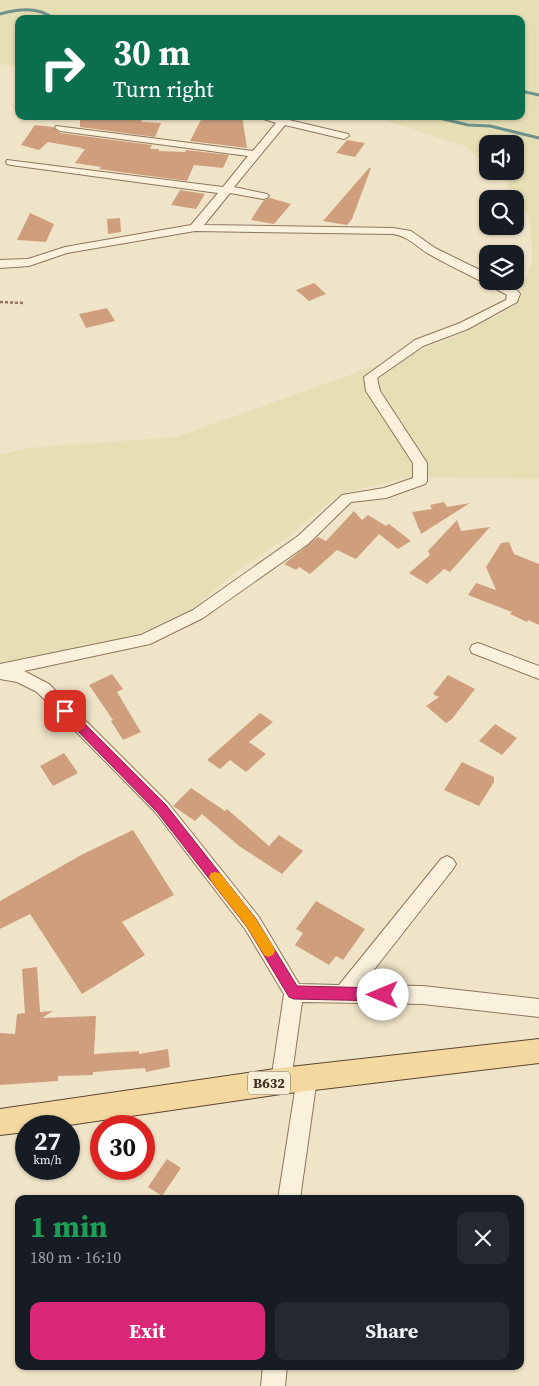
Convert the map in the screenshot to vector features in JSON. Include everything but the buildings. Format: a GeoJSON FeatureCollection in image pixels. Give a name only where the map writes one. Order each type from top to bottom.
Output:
{"type":"FeatureCollection","features":[{"type":"Feature","properties":{"kind":"main road","name":"B632"},"geometry":{"type":"LineString","coordinates":[[0,1122],[281,1081],[539,1050]]}},
{"type":"Feature","properties":{"kind":"street"},"geometry":{"type":"LineString","coordinates":[[195,228],[284,120],[344,136]]}},
{"type":"Feature","properties":{"kind":"street"},"geometry":{"type":"LineString","coordinates":[[60,128],[255,154]]}},
{"type":"Feature","properties":{"kind":"street"},"geometry":{"type":"LineString","coordinates":[[11,162],[263,196]]}},
{"type":"Feature","properties":{"kind":"street"},"geometry":{"type":"LineString","coordinates":[[0,264],[29,262],[66,250],[195,228],[393,231],[407,233],[432,250],[479,274]]}},
{"type":"Feature","properties":{"kind":"street"},"geometry":{"type":"LineString","coordinates":[[0,672],[144,640],[198,614],[303,540],[347,498],[386,492],[420,481],[420,463],[373,390],[370,377],[420,343],[464,326],[512,302],[514,294],[507,290]]}},
{"type":"Feature","properties":{"kind":"street"},"geometry":{"type":"LineString","coordinates":[[478,649],[539,673]]}},
{"type":"Feature","properties":{"kind":"street"},"geometry":{"type":"LineString","coordinates":[[0,672],[20,676],[43,688],[162,808],[252,923],[294,993],[281,1081]]}},
{"type":"Feature","properties":{"kind":"street"},"geometry":{"type":"LineString","coordinates":[[343,994],[447,864]]}},
{"type":"Feature","properties":{"kind":"street"},"geometry":{"type":"LineString","coordinates":[[294,993],[423,995],[539,1008]]}},
{"type":"Feature","properties":{"kind":"street"},"geometry":{"type":"LineString","coordinates":[[290,1195],[307,1078]]}},
{"type":"Feature","properties":{"kind":"street"},"geometry":{"type":"LineString","coordinates":[[274,1386],[275,1370]]}},
{"type":"Feature","properties":{"kind":"path"},"geometry":{"type":"LineString","coordinates":[[0,302],[23,303]]}},
{"type":"Feature","properties":{"kind":"shaded area"},"geometry":{"type":"Polygon","coordinates":[[[0,0],[539,0],[539,479],[407,477],[340,494],[290,535],[234,573],[194,608],[140,633],[0,673],[0,455],[26,448],[176,437],[428,347],[468,331],[517,304],[522,290],[524,290],[524,284],[533,258],[529,218],[524,210],[524,190],[511,190],[504,180],[524,180],[524,135],[479,135],[479,158],[465,146],[385,120],[525,120],[525,15],[15,15],[15,67],[0,64],[0,0]]]}},
{"type":"Feature","properties":{"kind":"waterway"},"geometry":{"type":"LineString","coordinates":[[0,14],[21,10],[35,10],[48,15]]}},
{"type":"Feature","properties":{"kind":"waterway"},"geometry":{"type":"LineString","coordinates":[[525,92],[539,95]]}},
{"type":"Feature","properties":{"kind":"waterway"},"geometry":{"type":"LineString","coordinates":[[447,120],[468,125],[490,126],[539,138]]}},
{"type":"Feature","properties":{"kind":"slow traffic"},"geometry":{"type":"LineString","coordinates":[[215,877],[252,923],[268,951]]}},
{"type":"Feature","properties":{"kind":"route"},"geometry":{"type":"LineString","coordinates":[[65,711],[162,808],[252,923],[294,993],[383,995]]}}]}
